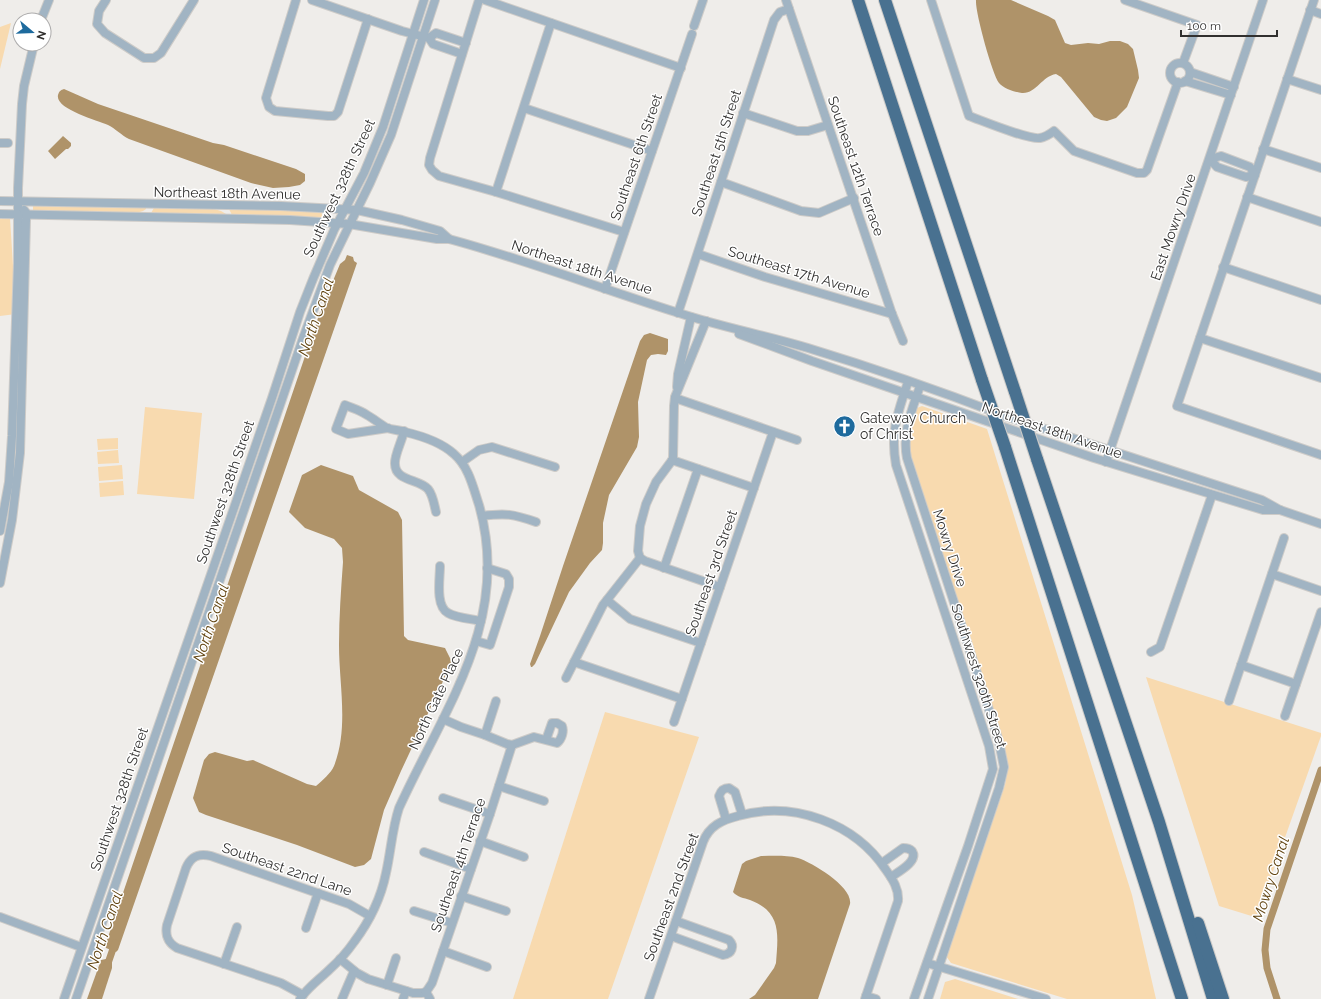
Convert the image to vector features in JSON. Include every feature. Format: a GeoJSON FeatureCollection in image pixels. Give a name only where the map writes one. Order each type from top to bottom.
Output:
{"type":"FeatureCollection","features":[{"type":"Feature","properties":{"kind":"highway"},"geometry":{"type":"LineString","coordinates":[[858,0],[1005,447],[1182,999]]}},
{"type":"Feature","properties":{"kind":"highway"},"geometry":{"type":"LineString","coordinates":[[885,0],[1158,822],[1213,999]]}},
{"type":"Feature","properties":{"kind":"highway"},"geometry":{"type":"LineString","coordinates":[[1158,822],[1172,848],[1223,999]]}},
{"type":"Feature","properties":{"kind":"street"},"geometry":{"type":"LineString","coordinates":[[45,12],[49,0]]}},
{"type":"Feature","properties":{"kind":"street"},"geometry":{"type":"LineString","coordinates":[[106,0],[99,11],[97,24],[105,34],[144,58],[154,58],[161,53],[194,0]]}},
{"type":"Feature","properties":{"kind":"street"},"geometry":{"type":"LineString","coordinates":[[296,0],[266,98],[269,107],[275,110],[334,116],[338,112],[368,20]]}},
{"type":"Feature","properties":{"kind":"street"},"geometry":{"type":"LineString","coordinates":[[312,0],[333,3],[368,20],[426,37],[433,44],[462,54]]}},
{"type":"Feature","properties":{"kind":"street","name":"Southwest 328th Street"},"geometry":{"type":"LineString","coordinates":[[64,999],[272,398],[304,301],[338,223],[367,166],[383,127],[424,0]]}},
{"type":"Feature","properties":{"kind":"street","name":"Southwest 328th Street"},"geometry":{"type":"LineString","coordinates":[[76,999],[322,286],[349,224],[377,169],[391,135],[426,37],[435,0]]}},
{"type":"Feature","properties":{"kind":"street"},"geometry":{"type":"LineString","coordinates":[[479,0],[430,158],[429,165],[432,170],[440,176],[624,232]]}},
{"type":"Feature","properties":{"kind":"street"},"geometry":{"type":"LineString","coordinates":[[485,0],[681,68]]}},
{"type":"Feature","properties":{"kind":"street","name":"Southeast 6th Street"},"geometry":{"type":"LineString","coordinates":[[605,289],[681,68],[702,0]]}},
{"type":"Feature","properties":{"kind":"street","name":"Southeast 12th Terrace"},"geometry":{"type":"LineString","coordinates":[[786,0],[902,340]]}},
{"type":"Feature","properties":{"kind":"street"},"geometry":{"type":"LineString","coordinates":[[931,0],[969,116],[1028,137],[1039,138],[1054,131],[1074,151],[1137,173],[1144,173],[1147,170],[1182,82],[1188,78],[1190,72],[1184,63],[1177,63],[1172,67],[1170,73],[1173,79],[1182,82],[1233,91]]}},
{"type":"Feature","properties":{"kind":"street"},"geometry":{"type":"LineString","coordinates":[[1125,0],[1197,25],[1184,63]]}},
{"type":"Feature","properties":{"kind":"street","name":"East Mowry Drive"},"geometry":{"type":"LineString","coordinates":[[1106,462],[1263,0]]}},
{"type":"Feature","properties":{"kind":"street"},"geometry":{"type":"LineString","coordinates":[[1314,0],[1177,406],[1321,455]]}},
{"type":"Feature","properties":{"kind":"street","name":"Southeast 5th Street"},"geometry":{"type":"LineString","coordinates":[[678,313],[774,20],[780,12],[789,9]]}},
{"type":"Feature","properties":{"kind":"street"},"geometry":{"type":"LineString","coordinates":[[1310,10],[1321,14]]}},
{"type":"Feature","properties":{"kind":"street"},"geometry":{"type":"LineString","coordinates":[[496,192],[551,23]]}},
{"type":"Feature","properties":{"kind":"street"},"geometry":{"type":"LineString","coordinates":[[426,37],[436,33],[466,43]]}},
{"type":"Feature","properties":{"kind":"street"},"geometry":{"type":"LineString","coordinates":[[0,583],[4,547],[12,520],[20,453],[22,214],[18,202],[22,104],[24,86],[32,52]]}},
{"type":"Feature","properties":{"kind":"street"},"geometry":{"type":"LineString","coordinates":[[1190,72],[1193,72],[1233,91]]}},
{"type":"Feature","properties":{"kind":"street"},"geometry":{"type":"LineString","coordinates":[[1287,78],[1321,90]]}},
{"type":"Feature","properties":{"kind":"street"},"geometry":{"type":"LineString","coordinates":[[524,108],[652,151]]}},
{"type":"Feature","properties":{"kind":"street"},"geometry":{"type":"LineString","coordinates":[[743,114],[796,130],[808,131],[828,125]]}},
{"type":"Feature","properties":{"kind":"street"},"geometry":{"type":"LineString","coordinates":[[1263,149],[1321,168]]}},
{"type":"Feature","properties":{"kind":"street"},"geometry":{"type":"LineString","coordinates":[[1221,156],[1250,167],[1255,175],[1246,177],[1231,172],[1217,167],[1210,159],[1221,156]]}},
{"type":"Feature","properties":{"kind":"street"},"geometry":{"type":"LineString","coordinates":[[1231,172],[1234,161]]}},
{"type":"Feature","properties":{"kind":"street"},"geometry":{"type":"LineString","coordinates":[[721,182],[801,211],[819,214],[854,198]]}},
{"type":"Feature","properties":{"kind":"street"},"geometry":{"type":"LineString","coordinates":[[1247,197],[1321,222]]}},
{"type":"Feature","properties":{"kind":"street","name":"Northeast 18th Avenue"},"geometry":{"type":"LineString","coordinates":[[0,201],[217,205],[357,210],[398,218],[440,232],[449,239]]}},
{"type":"Feature","properties":{"kind":"street"},"geometry":{"type":"LineString","coordinates":[[142,217],[147,213],[153,204]]}},
{"type":"Feature","properties":{"kind":"street"},"geometry":{"type":"LineString","coordinates":[[217,205],[227,211],[231,218]]}},
{"type":"Feature","properties":{"kind":"street","name":"Northeast 18th Avenue"},"geometry":{"type":"LineString","coordinates":[[0,214],[290,220],[349,224],[437,239],[449,239],[530,263],[691,317],[808,348],[1005,416],[1262,500],[1280,510],[1321,524]]}},
{"type":"Feature","properties":{"kind":"street"},"geometry":{"type":"LineString","coordinates":[[0,531],[8,487],[12,442],[22,214]]}},
{"type":"Feature","properties":{"kind":"street"},"geometry":{"type":"LineString","coordinates":[[376,228],[380,214]]}},
{"type":"Feature","properties":{"kind":"street","name":"Southeast 17th Avenue"},"geometry":{"type":"LineString","coordinates":[[698,254],[765,277],[892,314]]}},
{"type":"Feature","properties":{"kind":"street"},"geometry":{"type":"LineString","coordinates":[[1223,267],[1321,300]]}},
{"type":"Feature","properties":{"kind":"street"},"geometry":{"type":"LineString","coordinates":[[691,317],[678,374],[675,398],[672,460],[656,482],[646,504],[640,526],[638,551],[640,558],[645,561],[720,587]]}},
{"type":"Feature","properties":{"kind":"street"},"geometry":{"type":"LineString","coordinates":[[677,390],[706,321]]}},
{"type":"Feature","properties":{"kind":"street","name":"Northeast 18th Avenue"},"geometry":{"type":"LineString","coordinates":[[706,321],[780,350],[1106,462],[1263,510],[1280,510]]}},
{"type":"Feature","properties":{"kind":"street"},"geometry":{"type":"LineString","coordinates":[[1200,338],[1321,378]]}},
{"type":"Feature","properties":{"kind":"street","name":"Southwest 320th Street"},"geometry":{"type":"LineString","coordinates":[[908,382],[894,430],[893,450],[896,465],[989,746],[993,769],[968,846],[914,999]]}},
{"type":"Feature","properties":{"kind":"street","name":"Mowry Drive"},"geometry":{"type":"LineString","coordinates":[[920,386],[906,431],[905,450],[999,742],[1004,767],[999,788],[939,966]]}},
{"type":"Feature","properties":{"kind":"street"},"geometry":{"type":"LineString","coordinates":[[272,398],[280,407]]}},
{"type":"Feature","properties":{"kind":"street"},"geometry":{"type":"LineString","coordinates":[[675,398],[797,440]]}},
{"type":"Feature","properties":{"kind":"street"},"geometry":{"type":"LineString","coordinates":[[345,405],[362,412],[388,428],[348,434],[336,429],[345,405]]}},
{"type":"Feature","properties":{"kind":"street","name":"North Gate Place"},"geometry":{"type":"LineString","coordinates":[[301,997],[340,959],[354,942],[370,916],[379,896],[386,874],[399,808],[465,672],[482,621],[487,568],[486,537],[482,516],[471,480],[462,462],[454,453],[439,443],[404,431],[388,428]]}},
{"type":"Feature","properties":{"kind":"street"},"geometry":{"type":"LineString","coordinates":[[404,431],[395,462],[396,469],[399,475],[427,488],[432,496],[436,512]]}},
{"type":"Feature","properties":{"kind":"street","name":"Southeast 3rd Street"},"geometry":{"type":"LineString","coordinates":[[674,722],[773,432]]}},
{"type":"Feature","properties":{"kind":"street"},"geometry":{"type":"LineString","coordinates":[[462,462],[478,450],[492,447],[555,467]]}},
{"type":"Feature","properties":{"kind":"street"},"geometry":{"type":"LineString","coordinates":[[672,460],[754,488]]}},
{"type":"Feature","properties":{"kind":"street"},"geometry":{"type":"LineString","coordinates":[[664,568],[698,469]]}},
{"type":"Feature","properties":{"kind":"street"},"geometry":{"type":"LineString","coordinates":[[1151,652],[1160,647],[1212,495]]}},
{"type":"Feature","properties":{"kind":"street"},"geometry":{"type":"LineString","coordinates":[[482,516],[509,514],[536,522]]}},
{"type":"Feature","properties":{"kind":"street"},"geometry":{"type":"LineString","coordinates":[[1229,701],[1284,538]]}},
{"type":"Feature","properties":{"kind":"street"},"geometry":{"type":"LineString","coordinates":[[566,678],[600,610],[640,558]]}},
{"type":"Feature","properties":{"kind":"street"},"geometry":{"type":"LineString","coordinates":[[440,566],[440,599],[443,610],[452,615],[482,621]]}},
{"type":"Feature","properties":{"kind":"street"},"geometry":{"type":"LineString","coordinates":[[476,641],[490,645],[509,587],[509,579],[506,574],[487,568]]}},
{"type":"Feature","properties":{"kind":"street"},"geometry":{"type":"LineString","coordinates":[[1272,574],[1321,590]]}},
{"type":"Feature","properties":{"kind":"street"},"geometry":{"type":"LineString","coordinates":[[607,600],[630,618],[701,643]]}},
{"type":"Feature","properties":{"kind":"street"},"geometry":{"type":"LineString","coordinates":[[1285,716],[1321,612]]}},
{"type":"Feature","properties":{"kind":"street"},"geometry":{"type":"LineString","coordinates":[[574,662],[682,699]]}},
{"type":"Feature","properties":{"kind":"street"},"geometry":{"type":"LineString","coordinates":[[1241,665],[1296,684]]}},
{"type":"Feature","properties":{"kind":"street"},"geometry":{"type":"LineString","coordinates":[[485,735],[496,701]]}},
{"type":"Feature","properties":{"kind":"street"},"geometry":{"type":"LineString","coordinates":[[443,719],[504,744],[512,745],[531,737],[546,740]]}},
{"type":"Feature","properties":{"kind":"street","name":"Southeast 4th Terrace"},"geometry":{"type":"LineString","coordinates":[[428,995],[512,745]]}},
{"type":"Feature","properties":{"kind":"street"},"geometry":{"type":"LineString","coordinates":[[499,786],[544,801]]}},
{"type":"Feature","properties":{"kind":"street"},"geometry":{"type":"LineString","coordinates":[[729,818],[719,796],[720,792],[726,788],[729,788],[735,792],[742,814]]}},
{"type":"Feature","properties":{"kind":"street"},"geometry":{"type":"LineString","coordinates":[[443,798],[490,814]]}},
{"type":"Feature","properties":{"kind":"street","name":"Southeast 2nd Street"},"geometry":{"type":"LineString","coordinates":[[649,999],[705,837],[712,828],[729,818],[742,814],[764,811],[795,813],[814,817],[834,825],[853,836],[871,851],[891,877],[897,891],[898,901],[866,997]]}},
{"type":"Feature","properties":{"kind":"street"},"geometry":{"type":"LineString","coordinates":[[480,841],[524,856]]}},
{"type":"Feature","properties":{"kind":"street"},"geometry":{"type":"LineString","coordinates":[[883,865],[903,848],[906,848],[914,855],[911,862],[891,877]]}},
{"type":"Feature","properties":{"kind":"street"},"geometry":{"type":"LineString","coordinates":[[424,852],[470,869]]}},
{"type":"Feature","properties":{"kind":"street","name":"Southeast 22nd Lane"},"geometry":{"type":"LineString","coordinates":[[224,964],[177,948],[166,938],[166,928],[186,868],[194,857],[201,854],[211,856],[350,904],[370,916]]}},
{"type":"Feature","properties":{"kind":"street"},"geometry":{"type":"LineString","coordinates":[[306,928],[318,893]]}},
{"type":"Feature","properties":{"kind":"street"},"geometry":{"type":"LineString","coordinates":[[461,896],[506,911]]}},
{"type":"Feature","properties":{"kind":"street"},"geometry":{"type":"LineString","coordinates":[[414,911],[452,923]]}},
{"type":"Feature","properties":{"kind":"street"},"geometry":{"type":"LineString","coordinates":[[0,918],[81,947]]}},
{"type":"Feature","properties":{"kind":"street"},"geometry":{"type":"LineString","coordinates":[[671,936],[723,955],[732,950],[729,940],[676,921]]}},
{"type":"Feature","properties":{"kind":"street"},"geometry":{"type":"LineString","coordinates":[[237,927],[224,964],[281,983],[301,997]]}},
{"type":"Feature","properties":{"kind":"street"},"geometry":{"type":"LineString","coordinates":[[443,951],[487,967]]}},
{"type":"Feature","properties":{"kind":"street"},"geometry":{"type":"LineString","coordinates":[[386,985],[396,958]]}},
{"type":"Feature","properties":{"kind":"street"},"geometry":{"type":"LineString","coordinates":[[340,959],[361,976],[386,985],[404,995],[422,993],[428,995]]}},
{"type":"Feature","properties":{"kind":"street"},"geometry":{"type":"LineString","coordinates":[[927,962],[1046,999]]}},
{"type":"Feature","properties":{"kind":"street"},"geometry":{"type":"LineString","coordinates":[[928,999],[939,966]]}},
{"type":"Feature","properties":{"kind":"street"},"geometry":{"type":"LineString","coordinates":[[342,999],[354,971]]}},
{"type":"Feature","properties":{"kind":"street"},"geometry":{"type":"LineString","coordinates":[[866,997],[876,999]]}},
{"type":"Feature","properties":{"kind":"shaded area"},"geometry":{"type":"Polygon","coordinates":[[[976,0],[1011,0],[1048,16],[1055,20],[1065,43],[1071,45],[1088,43],[1099,44],[1110,41],[1120,41],[1128,44],[1133,49],[1139,78],[1127,107],[1116,118],[1107,121],[1094,117],[1061,77],[1056,74],[1051,75],[1027,93],[1016,92],[1004,87],[999,83],[988,56],[978,17],[976,0]]]}},
{"type":"Feature","properties":{"kind":"shaded area"},"geometry":{"type":"Polygon","coordinates":[[[11,23],[0,69],[0,27],[11,23]]]}},
{"type":"Feature","properties":{"kind":"shaded area"},"geometry":{"type":"Polygon","coordinates":[[[64,89],[98,104],[296,169],[305,174],[305,181],[300,185],[273,188],[251,183],[129,139],[114,128],[63,105],[59,100],[58,95],[60,91],[64,89]]]}},
{"type":"Feature","properties":{"kind":"shaded area"},"geometry":{"type":"Polygon","coordinates":[[[63,136],[71,143],[71,146],[55,159],[48,151],[63,136]]]}},
{"type":"Feature","properties":{"kind":"shaded area"},"geometry":{"type":"Polygon","coordinates":[[[33,205],[146,209],[136,213],[33,211],[33,205]]]}},
{"type":"Feature","properties":{"kind":"shaded area"},"geometry":{"type":"Polygon","coordinates":[[[154,208],[214,209],[226,214],[151,213],[154,208]]]}},
{"type":"Feature","properties":{"kind":"shaded area"},"geometry":{"type":"Polygon","coordinates":[[[229,209],[312,211],[321,212],[323,216],[320,218],[232,215],[229,209]]]}},
{"type":"Feature","properties":{"kind":"shaded area"},"geometry":{"type":"Polygon","coordinates":[[[0,218],[10,218],[16,314],[0,316],[0,218]]]}},
{"type":"Feature","properties":{"kind":"shaded area","name":"North Canal"},"geometry":{"type":"Polygon","coordinates":[[[347,255],[353,257],[354,261],[357,263],[118,950],[116,952],[106,948],[105,946],[320,312],[340,264],[345,260],[347,255]]]}},
{"type":"Feature","properties":{"kind":"shaded area"},"geometry":{"type":"Polygon","coordinates":[[[650,333],[668,339],[668,351],[666,355],[651,355],[647,360],[638,402],[639,437],[637,447],[609,495],[603,523],[602,550],[590,563],[569,592],[535,664],[531,667],[530,664],[640,341],[644,335],[650,333]]]}},
{"type":"Feature","properties":{"kind":"shaded area"},"geometry":{"type":"Polygon","coordinates":[[[922,406],[987,429],[1132,895],[1156,999],[1067,999],[951,963],[946,956],[1005,785],[1007,772],[1005,748],[988,692],[916,476],[910,453],[909,433],[915,410],[922,406]]]}},
{"type":"Feature","properties":{"kind":"shaded area"},"geometry":{"type":"Polygon","coordinates":[[[145,407],[202,413],[194,499],[137,494],[145,407]]]}},
{"type":"Feature","properties":{"kind":"shaded area"},"geometry":{"type":"Polygon","coordinates":[[[118,438],[118,449],[98,450],[97,439],[118,438]]]}},
{"type":"Feature","properties":{"kind":"shaded area"},"geometry":{"type":"Polygon","coordinates":[[[118,450],[119,463],[98,464],[97,452],[118,450]]]}},
{"type":"Feature","properties":{"kind":"shaded area"},"geometry":{"type":"Polygon","coordinates":[[[122,465],[123,479],[99,481],[98,467],[122,465]]]}},
{"type":"Feature","properties":{"kind":"shaded area"},"geometry":{"type":"Polygon","coordinates":[[[321,465],[353,476],[359,490],[398,512],[402,520],[404,636],[408,640],[445,648],[452,662],[384,810],[371,859],[364,865],[355,867],[297,845],[206,815],[199,812],[193,798],[204,760],[209,754],[215,752],[247,761],[253,760],[307,784],[316,786],[333,769],[339,751],[342,721],[339,645],[343,562],[342,548],[334,539],[305,528],[289,512],[302,475],[321,465]]]}},
{"type":"Feature","properties":{"kind":"shaded area"},"geometry":{"type":"Polygon","coordinates":[[[123,481],[124,495],[100,497],[99,483],[123,481]]]}},
{"type":"Feature","properties":{"kind":"shaded area"},"geometry":{"type":"Polygon","coordinates":[[[1146,677],[1321,733],[1258,918],[1219,906],[1146,677]]]}},
{"type":"Feature","properties":{"kind":"shaded area"},"geometry":{"type":"Polygon","coordinates":[[[605,712],[699,737],[608,999],[513,999],[605,712]]]}},
{"type":"Feature","properties":{"kind":"shaded area"},"geometry":{"type":"Polygon","coordinates":[[[761,856],[789,856],[805,861],[831,876],[845,890],[849,897],[850,904],[818,999],[749,999],[755,995],[776,963],[776,926],[768,911],[760,905],[733,892],[742,864],[746,861],[761,856]]]}},
{"type":"Feature","properties":{"kind":"shaded area","name":"North Canal"},"geometry":{"type":"Polygon","coordinates":[[[106,959],[112,961],[112,968],[102,999],[87,999],[101,960],[106,959]]]}},
{"type":"Feature","properties":{"kind":"shaded area"},"geometry":{"type":"Polygon","coordinates":[[[955,979],[1018,999],[940,999],[945,982],[955,979]]]}},
{"type":"Feature","properties":{"kind":"waterway","name":"Mowry Canal"},"geometry":{"type":"LineString","coordinates":[[1277,999],[1267,968],[1265,950],[1267,929],[1321,770]]}},
{"type":"Feature","properties":{"kind":"waterway","name":"North Canal"},"geometry":{"type":"LineString","coordinates":[[106,969],[115,943]]}},
{"type":"Feature","properties":{"kind":"place","name":"Gateway Church of Christ"},"geometry":{"type":"Point","coordinates":[844,426]}}]}
